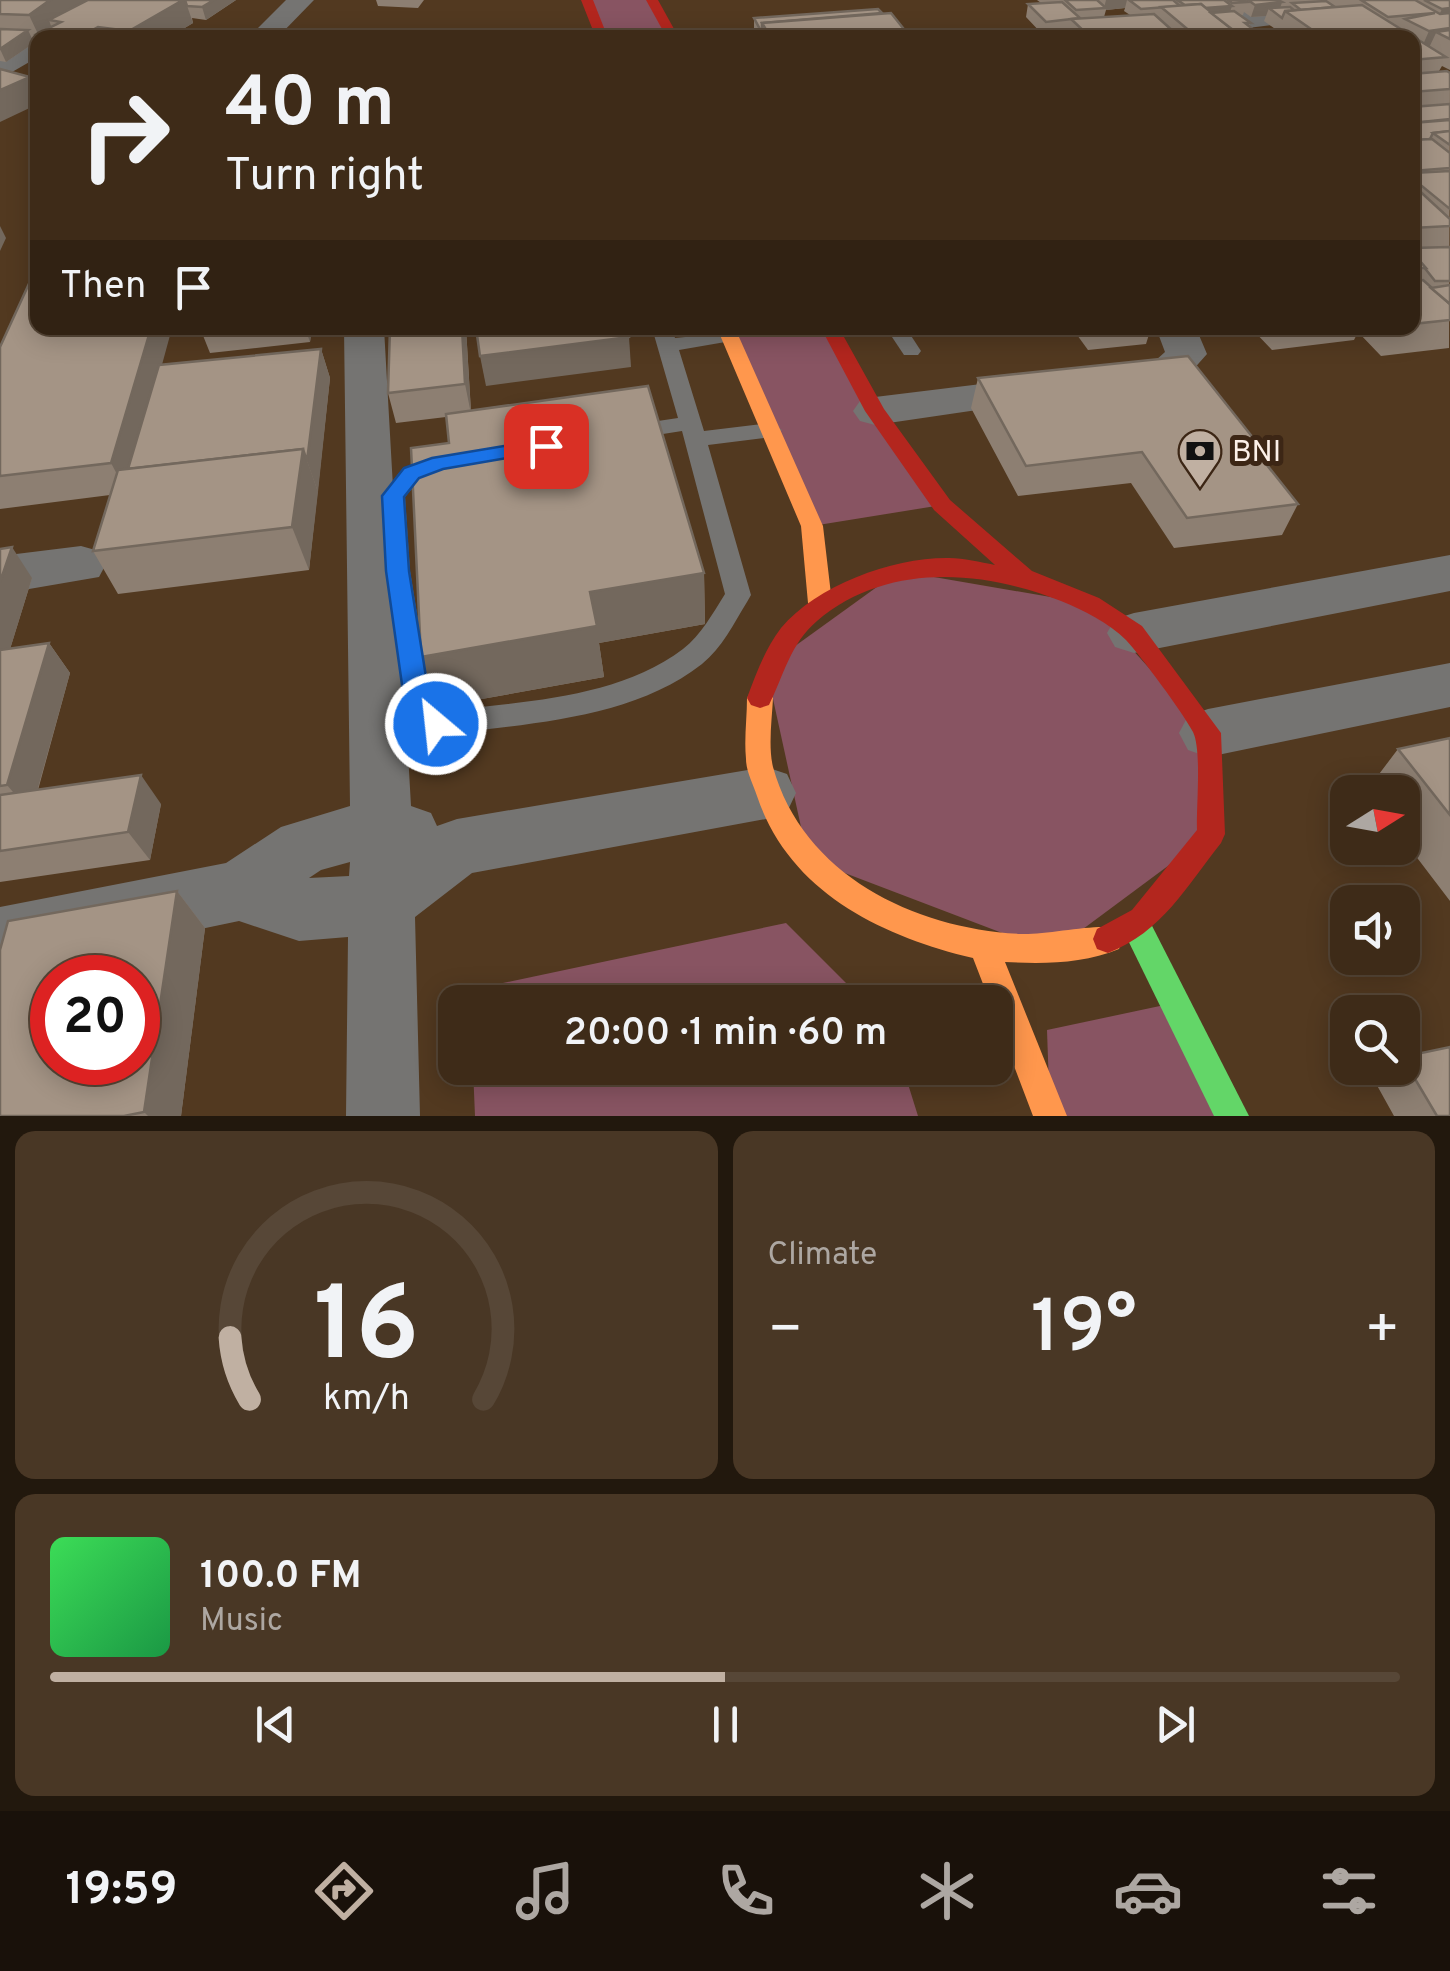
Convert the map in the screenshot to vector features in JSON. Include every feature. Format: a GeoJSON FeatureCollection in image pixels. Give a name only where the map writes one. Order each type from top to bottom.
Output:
{"type":"FeatureCollection","features":[{"type":"Feature","properties":{"kind":"street"},"geometry":{"type":"LineString","coordinates":[[269,30],[301,0]]}},
{"type":"Feature","properties":{"kind":"street"},"geometry":{"type":"LineString","coordinates":[[587,0],[599,30]]}},
{"type":"Feature","properties":{"kind":"street"},"geometry":{"type":"LineString","coordinates":[[652,0],[669,30]]}},
{"type":"Feature","properties":{"kind":"street"},"geometry":{"type":"LineString","coordinates":[[1152,30],[1318,6],[1354,29]]}},
{"type":"Feature","properties":{"kind":"street"},"geometry":{"type":"LineString","coordinates":[[0,70],[30,49]]}},
{"type":"Feature","properties":{"kind":"street"},"geometry":{"type":"LineString","coordinates":[[364,335],[381,825],[383,1116]]}},
{"type":"Feature","properties":{"kind":"street"},"geometry":{"type":"LineString","coordinates":[[729,335],[812,526],[820,602]]}},
{"type":"Feature","properties":{"kind":"street"},"geometry":{"type":"LineString","coordinates":[[834,335],[875,411],[942,505],[1024,577]]}},
{"type":"Feature","properties":{"kind":"street"},"geometry":{"type":"LineString","coordinates":[[875,411],[1168,372],[1186,354],[1179,335]]}},
{"type":"Feature","properties":{"kind":"street"},"geometry":{"type":"LineString","coordinates":[[0,575],[81,564]]}},
{"type":"Feature","properties":{"kind":"street"},"geometry":{"type":"LineString","coordinates":[[948,566],[1024,577],[1091,604],[1134,633],[1208,733],[1212,834],[1136,926],[1096,942],[1052,952],[985,951],[902,926],[860,904],[808,859],[766,794],[753,733],[766,667],[789,630],[820,602],[844,589],[899,570],[948,566]]}},
{"type":"Feature","properties":{"kind":"street"},"geometry":{"type":"LineString","coordinates":[[1134,633],[1450,573]]}},
{"type":"Feature","properties":{"kind":"street"},"geometry":{"type":"LineString","coordinates":[[1208,733],[1450,686]]}},
{"type":"Feature","properties":{"kind":"street"},"geometry":{"type":"LineString","coordinates":[[0,939],[238,892],[302,847],[381,825],[457,847],[766,794]]}},
{"type":"Feature","properties":{"kind":"street"},"geometry":{"type":"LineString","coordinates":[[238,892],[299,910],[381,904],[457,847]]}},
{"type":"Feature","properties":{"kind":"street"},"geometry":{"type":"LineString","coordinates":[[1136,926],[1232,1116]]}},
{"type":"Feature","properties":{"kind":"street"},"geometry":{"type":"LineString","coordinates":[[985,951],[1050,1116]]}},
{"type":"Feature","properties":{"kind":"lane"},"geometry":{"type":"LineString","coordinates":[[478,456],[440,462],[412,473],[393,496],[397,571],[418,713],[436,724],[578,702],[655,680],[694,655],[710,638],[738,594],[664,337],[690,335]]}},
{"type":"Feature","properties":{"kind":"lane"},"geometry":{"type":"LineString","coordinates":[[900,335],[910,351]]}},
{"type":"Feature","properties":{"kind":"lane"},"geometry":{"type":"LineString","coordinates":[[612,435],[771,430]]}},
{"type":"Feature","properties":{"kind":"shaded area"},"geometry":{"type":"Polygon","coordinates":[[[587,0],[650,0],[669,30],[599,30],[587,0]]]}},
{"type":"Feature","properties":{"kind":"shaded area"},"geometry":{"type":"Polygon","coordinates":[[[729,335],[834,335],[942,505],[812,526],[729,335]]]}},
{"type":"Feature","properties":{"kind":"shaded area"},"geometry":{"type":"Polygon","coordinates":[[[899,571],[1091,604],[1208,733],[1211,834],[1052,952],[808,859],[766,667],[899,571]]]}},
{"type":"Feature","properties":{"kind":"shaded area"},"geometry":{"type":"Polygon","coordinates":[[[786,923],[848,985],[494,985],[786,923]]]}},
{"type":"Feature","properties":{"kind":"shaded area"},"geometry":{"type":"Polygon","coordinates":[[[1174,1003],[1232,1116],[1050,1116],[1047,1030],[1174,1003]]]}},
{"type":"Feature","properties":{"kind":"shaded area"},"geometry":{"type":"Polygon","coordinates":[[[474,1085],[908,1085],[918,1116],[475,1116],[474,1085]]]}},
{"type":"Feature","properties":{"kind":"building"},"geometry":{"type":"Polygon","coordinates":[[[0,0],[50,0],[29,15],[0,14],[0,0]]]}},
{"type":"Feature","properties":{"kind":"building"},"geometry":{"type":"Polygon","coordinates":[[[88,0],[183,0],[131,30],[45,30],[61,22],[49,20],[88,0]]]}},
{"type":"Feature","properties":{"kind":"building"},"geometry":{"type":"Polygon","coordinates":[[[185,0],[214,0],[202,7],[187,6],[185,0]]]}},
{"type":"Feature","properties":{"kind":"building"},"geometry":{"type":"Polygon","coordinates":[[[1065,0],[1097,0],[1106,8],[1076,10],[1065,0]]]}},
{"type":"Feature","properties":{"kind":"building"},"geometry":{"type":"Polygon","coordinates":[[[1129,0],[1173,0],[1180,6],[1141,9],[1129,0]]]}},
{"type":"Feature","properties":{"kind":"building"},"geometry":{"type":"Polygon","coordinates":[[[1177,0],[1224,0],[1232,6],[1205,8],[1177,0]]]}},
{"type":"Feature","properties":{"kind":"building"},"geometry":{"type":"Polygon","coordinates":[[[1248,0],[1278,0],[1282,2],[1255,5],[1248,0]]]}},
{"type":"Feature","properties":{"kind":"building"},"geometry":{"type":"Polygon","coordinates":[[[1361,0],[1415,0],[1440,14],[1450,13],[1450,28],[1429,31],[1405,19],[1435,13],[1388,17],[1361,0]]]}},
{"type":"Feature","properties":{"kind":"building"},"geometry":{"type":"Polygon","coordinates":[[[1424,0],[1450,0],[1450,8],[1442,9],[1424,0]]]}},
{"type":"Feature","properties":{"kind":"building"},"geometry":{"type":"Polygon","coordinates":[[[1326,1],[1335,7],[1301,10],[1292,3],[1326,1]]]}},
{"type":"Feature","properties":{"kind":"building"},"geometry":{"type":"Polygon","coordinates":[[[1062,2],[1080,18],[1046,22],[1028,4],[1062,2]]]}},
{"type":"Feature","properties":{"kind":"building"},"geometry":{"type":"Polygon","coordinates":[[[1201,4],[1233,30],[1188,30],[1161,7],[1201,4]]]}},
{"type":"Feature","properties":{"kind":"building"},"geometry":{"type":"Polygon","coordinates":[[[1362,5],[1402,30],[1312,30],[1285,11],[1362,5]]]}},
{"type":"Feature","properties":{"kind":"building"},"geometry":{"type":"Polygon","coordinates":[[[1269,8],[1294,10],[1285,11],[1282,18],[1269,8]]]}},
{"type":"Feature","properties":{"kind":"building"},"geometry":{"type":"Polygon","coordinates":[[[878,9],[882,13],[762,23],[762,30],[754,18],[878,9]]]}},
{"type":"Feature","properties":{"kind":"building"},"geometry":{"type":"Polygon","coordinates":[[[1234,11],[1251,23],[1245,23],[1254,30],[1233,30],[1211,13],[1234,11]]]}},
{"type":"Feature","properties":{"kind":"building"},"geometry":{"type":"Polygon","coordinates":[[[891,13],[905,30],[766,30],[762,23],[891,13]]]}},
{"type":"Feature","properties":{"kind":"building"},"geometry":{"type":"Polygon","coordinates":[[[1154,14],[1172,30],[1083,30],[1071,19],[1154,14]]]}},
{"type":"Feature","properties":{"kind":"building"},"geometry":{"type":"Polygon","coordinates":[[[0,29],[28,30],[0,49],[0,29]]]}},
{"type":"Feature","properties":{"kind":"building"},"geometry":{"type":"Polygon","coordinates":[[[1450,30],[1450,39],[1436,32],[1450,30]]]}},
{"type":"Feature","properties":{"kind":"building"},"geometry":{"type":"Polygon","coordinates":[[[1420,41],[1446,57],[1420,59],[1420,41]]]}},
{"type":"Feature","properties":{"kind":"building"},"geometry":{"type":"Polygon","coordinates":[[[0,69],[30,77],[0,90],[0,69]]]}},
{"type":"Feature","properties":{"kind":"building"},"geometry":{"type":"Polygon","coordinates":[[[1447,71],[1450,89],[1420,91],[1420,73],[1447,71]]]}},
{"type":"Feature","properties":{"kind":"building"},"geometry":{"type":"Polygon","coordinates":[[[1450,104],[1450,119],[1420,122],[1420,106],[1450,104]]]}},
{"type":"Feature","properties":{"kind":"building"},"geometry":{"type":"Polygon","coordinates":[[[1450,120],[1450,131],[1433,133],[1430,139],[1421,140],[1420,122],[1450,120]]]}},
{"type":"Feature","properties":{"kind":"building"},"geometry":{"type":"Polygon","coordinates":[[[1450,131],[1450,145],[1433,133],[1450,131]]]}},
{"type":"Feature","properties":{"kind":"building"},"geometry":{"type":"Polygon","coordinates":[[[1432,139],[1450,153],[1450,168],[1420,170],[1420,140],[1432,139]]]}},
{"type":"Feature","properties":{"kind":"building"},"geometry":{"type":"Polygon","coordinates":[[[1450,171],[1450,209],[1420,185],[1420,173],[1450,171]]]}},
{"type":"Feature","properties":{"kind":"building"},"geometry":{"type":"Polygon","coordinates":[[[1420,191],[1450,219],[1450,226],[1420,228],[1420,191]]]}},
{"type":"Feature","properties":{"kind":"building"},"geometry":{"type":"Polygon","coordinates":[[[1450,247],[1450,281],[1435,281],[1420,262],[1420,248],[1450,247]]]}},
{"type":"Feature","properties":{"kind":"building"},"geometry":{"type":"Polygon","coordinates":[[[30,281],[30,335],[149,335],[111,463],[0,476],[0,347],[30,281]]]}},
{"type":"Feature","properties":{"kind":"building"},"geometry":{"type":"Polygon","coordinates":[[[1420,281],[1450,304],[1450,320],[1420,323],[1420,281]]]}},
{"type":"Feature","properties":{"kind":"building"},"geometry":{"type":"Polygon","coordinates":[[[1450,285],[1450,304],[1431,288],[1450,285]]]}},
{"type":"Feature","properties":{"kind":"building"},"geometry":{"type":"Polygon","coordinates":[[[390,335],[462,335],[465,384],[388,393],[390,335]]]}},
{"type":"Feature","properties":{"kind":"building"},"geometry":{"type":"Polygon","coordinates":[[[477,335],[629,337],[480,356],[477,335]]]}},
{"type":"Feature","properties":{"kind":"building"},"geometry":{"type":"Polygon","coordinates":[[[321,349],[307,461],[303,449],[128,469],[159,365],[321,349]]]}},
{"type":"Feature","properties":{"kind":"building"},"geometry":{"type":"Polygon","coordinates":[[[1188,356],[1254,439],[1247,440],[1298,504],[1187,518],[1142,452],[1026,466],[978,378],[1188,356]]]}},
{"type":"Feature","properties":{"kind":"building"},"geometry":{"type":"Polygon","coordinates":[[[648,386],[704,573],[590,592],[597,626],[421,657],[411,448],[449,443],[446,414],[648,386]]]}},
{"type":"Feature","properties":{"kind":"building"},"geometry":{"type":"Polygon","coordinates":[[[303,449],[292,527],[93,551],[118,470],[303,449]]]}},
{"type":"Feature","properties":{"kind":"building"},"geometry":{"type":"Polygon","coordinates":[[[12,547],[0,582],[0,549],[12,547]]]}},
{"type":"Feature","properties":{"kind":"building"},"geometry":{"type":"Polygon","coordinates":[[[49,643],[7,785],[0,786],[0,650],[49,643]]]}},
{"type":"Feature","properties":{"kind":"building"},"geometry":{"type":"Polygon","coordinates":[[[1450,738],[1450,815],[1420,775],[1398,749],[1450,738]]]}},
{"type":"Feature","properties":{"kind":"building"},"geometry":{"type":"Polygon","coordinates":[[[141,775],[128,832],[0,851],[0,795],[141,775]]]}},
{"type":"Feature","properties":{"kind":"building"},"geometry":{"type":"Polygon","coordinates":[[[177,891],[160,1005],[160,955],[30,955],[30,1085],[148,1085],[144,1112],[124,1116],[0,1116],[0,950],[8,921],[177,891]]]}},
{"type":"Feature","properties":{"kind":"building"},"geometry":{"type":"Polygon","coordinates":[[[1450,1047],[1450,1116],[1437,1116],[1419,1085],[1420,1053],[1450,1047]]]}},
{"type":"Feature","properties":{"kind":"traffic: fast"},"geometry":{"type":"LineString","coordinates":[[1136,926],[1232,1116]]}},
{"type":"Feature","properties":{"kind":"traffic: slow"},"geometry":{"type":"LineString","coordinates":[[729,335],[812,526],[820,603]]}},
{"type":"Feature","properties":{"kind":"traffic: slow"},"geometry":{"type":"LineString","coordinates":[[760,698],[759,763],[779,819],[815,867],[865,905],[923,932],[985,947],[1049,950],[1108,939]]}},
{"type":"Feature","properties":{"kind":"traffic: slow"},"geometry":{"type":"LineString","coordinates":[[985,951],[1050,1116]]}},
{"type":"Feature","properties":{"kind":"traffic: jam"},"geometry":{"type":"LineString","coordinates":[[587,0],[599,30]]}},
{"type":"Feature","properties":{"kind":"traffic: jam"},"geometry":{"type":"LineString","coordinates":[[652,0],[669,30]]}},
{"type":"Feature","properties":{"kind":"traffic: jam"},"geometry":{"type":"LineString","coordinates":[[834,335],[875,411],[942,505],[1024,577]]}},
{"type":"Feature","properties":{"kind":"traffic: jam"},"geometry":{"type":"LineString","coordinates":[[948,566],[1024,577],[1091,604],[1134,633],[1208,733],[1211,834],[1142,920],[1108,939]]}},
{"type":"Feature","properties":{"kind":"traffic: jam"},"geometry":{"type":"LineString","coordinates":[[760,698],[772,665],[788,638],[807,616],[829,600],[883,578],[948,566]]}},
{"type":"Feature","properties":{"kind":"place","name":"BNI"},"geometry":{"type":"Point","coordinates":[1200,489]}},
{"type":"Feature","properties":{"kind":"route"},"geometry":{"type":"LineString","coordinates":[[436,724],[418,713],[397,571],[393,496],[412,473],[440,462],[546,446]]}}]}
